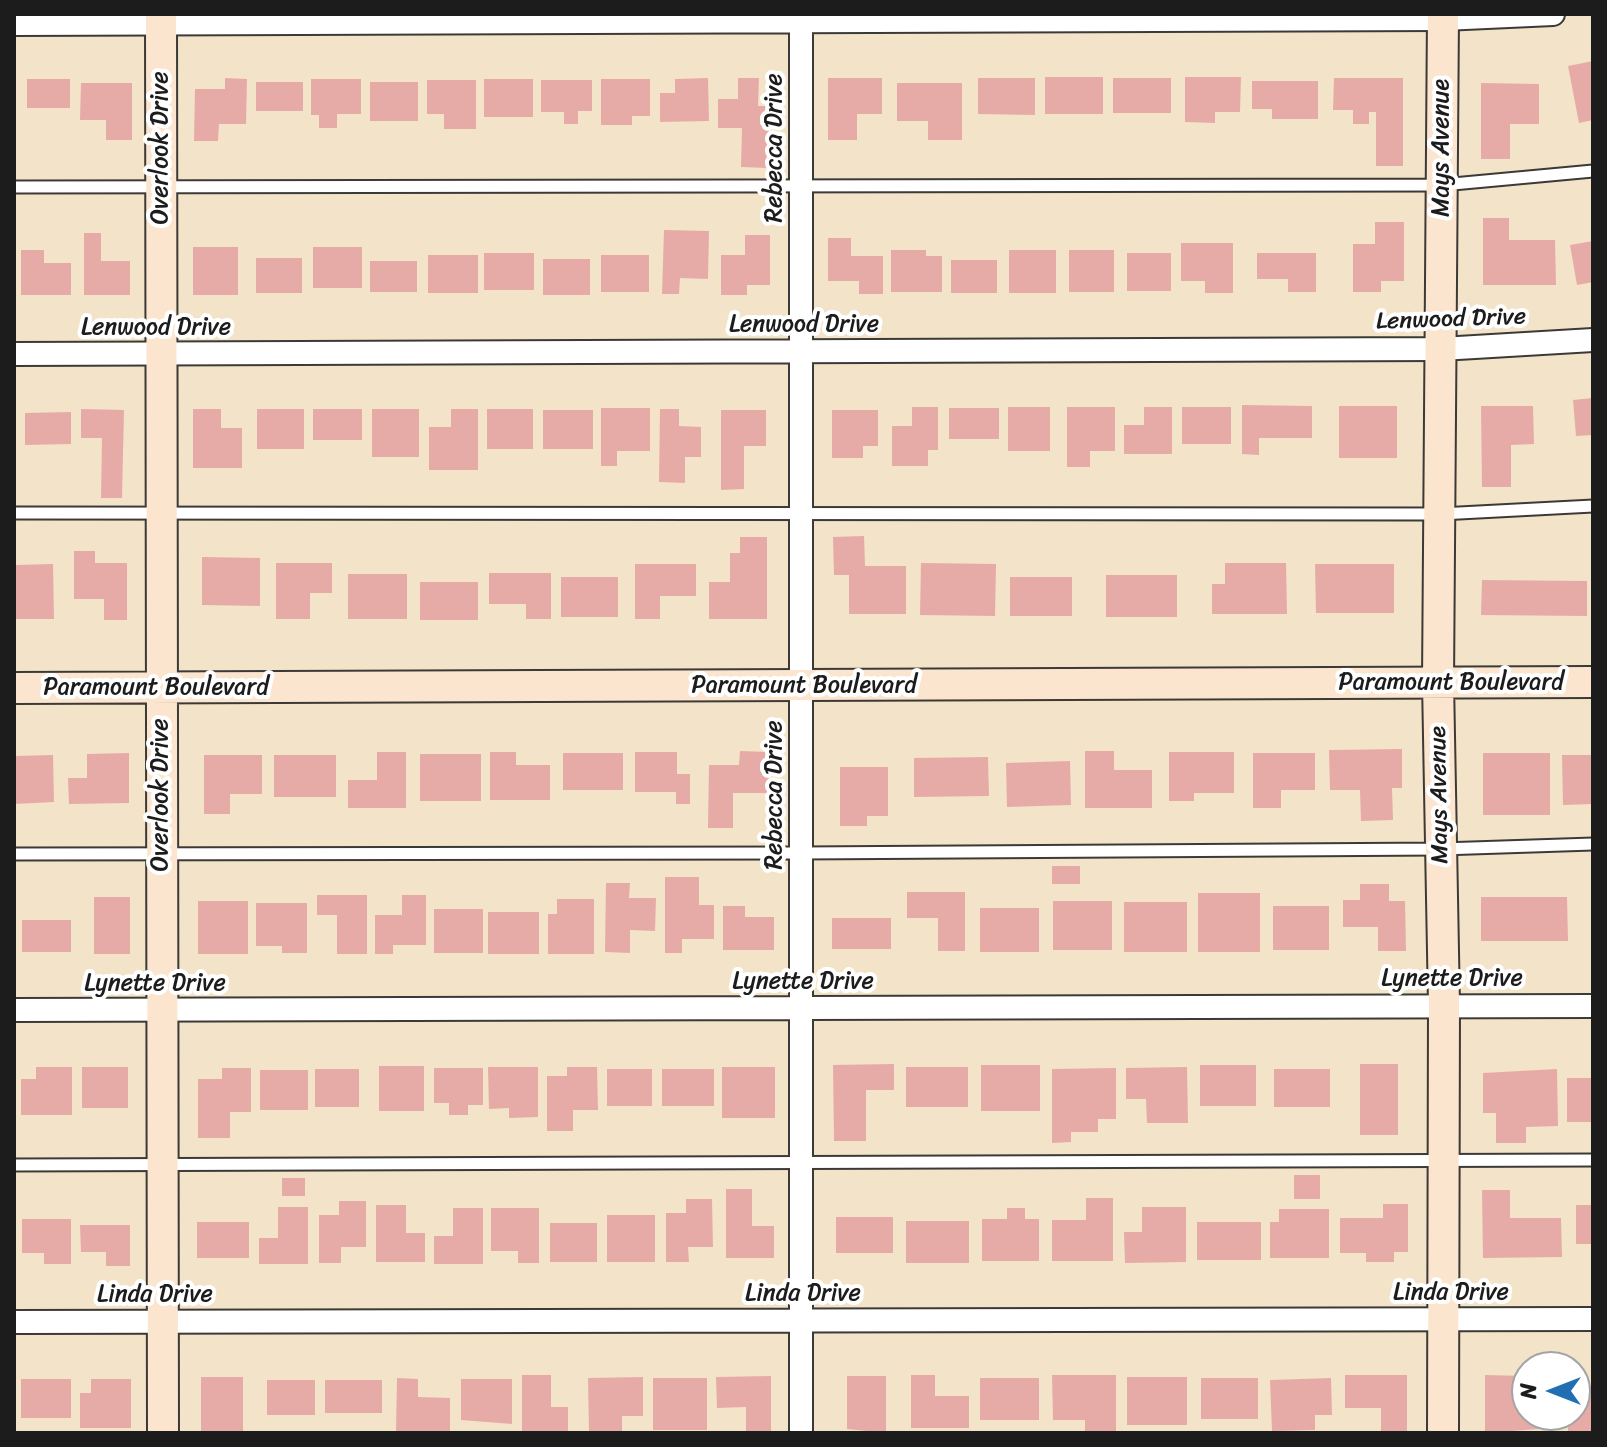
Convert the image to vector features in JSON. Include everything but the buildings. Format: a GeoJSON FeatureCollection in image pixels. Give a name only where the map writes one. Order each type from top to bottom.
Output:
{"type":"FeatureCollection","features":[{"type":"Feature","properties":{"kind":"street"},"geometry":{"type":"LineString","coordinates":[[14,24],[161,19],[1553,14]]}},
{"type":"Feature","properties":{"kind":"street","name":"Mays Avenue"},"geometry":{"type":"LineString","coordinates":[[1443,16],[1438,682],[1444,1005],[1443,1433]]}},
{"type":"Feature","properties":{"kind":"street","name":"Rebecca Drive"},"geometry":{"type":"LineString","coordinates":[[801,18],[801,1433]]}},
{"type":"Feature","properties":{"kind":"street","name":"Overlook Drive"},"geometry":{"type":"LineString","coordinates":[[161,19],[163,1433]]}},
{"type":"Feature","properties":{"kind":"street","name":"Lenwood Drive"},"geometry":{"type":"LineString","coordinates":[[14,354],[1441,349],[1593,340]]}},
{"type":"Feature","properties":{"kind":"street","name":"Paramount Boulevard"},"geometry":{"type":"LineString","coordinates":[[14,688],[1593,682]]}},
{"type":"Feature","properties":{"kind":"street","name":"Lynette Drive"},"geometry":{"type":"LineString","coordinates":[[14,1010],[1593,1006]]}},
{"type":"Feature","properties":{"kind":"street","name":"Linda Drive"},"geometry":{"type":"LineString","coordinates":[[14,1322],[1593,1319]]}},
{"type":"Feature","properties":{"kind":"lane"},"geometry":{"type":"LineString","coordinates":[[14,187],[801,183],[1442,185],[1593,171]]}},
{"type":"Feature","properties":{"kind":"lane"},"geometry":{"type":"LineString","coordinates":[[14,513],[1440,514],[1593,506]]}},
{"type":"Feature","properties":{"kind":"lane"},"geometry":{"type":"LineString","coordinates":[[14,854],[1441,849],[1593,844]]}},
{"type":"Feature","properties":{"kind":"lane"},"geometry":{"type":"LineString","coordinates":[[14,1165],[1593,1160]]}}]}
